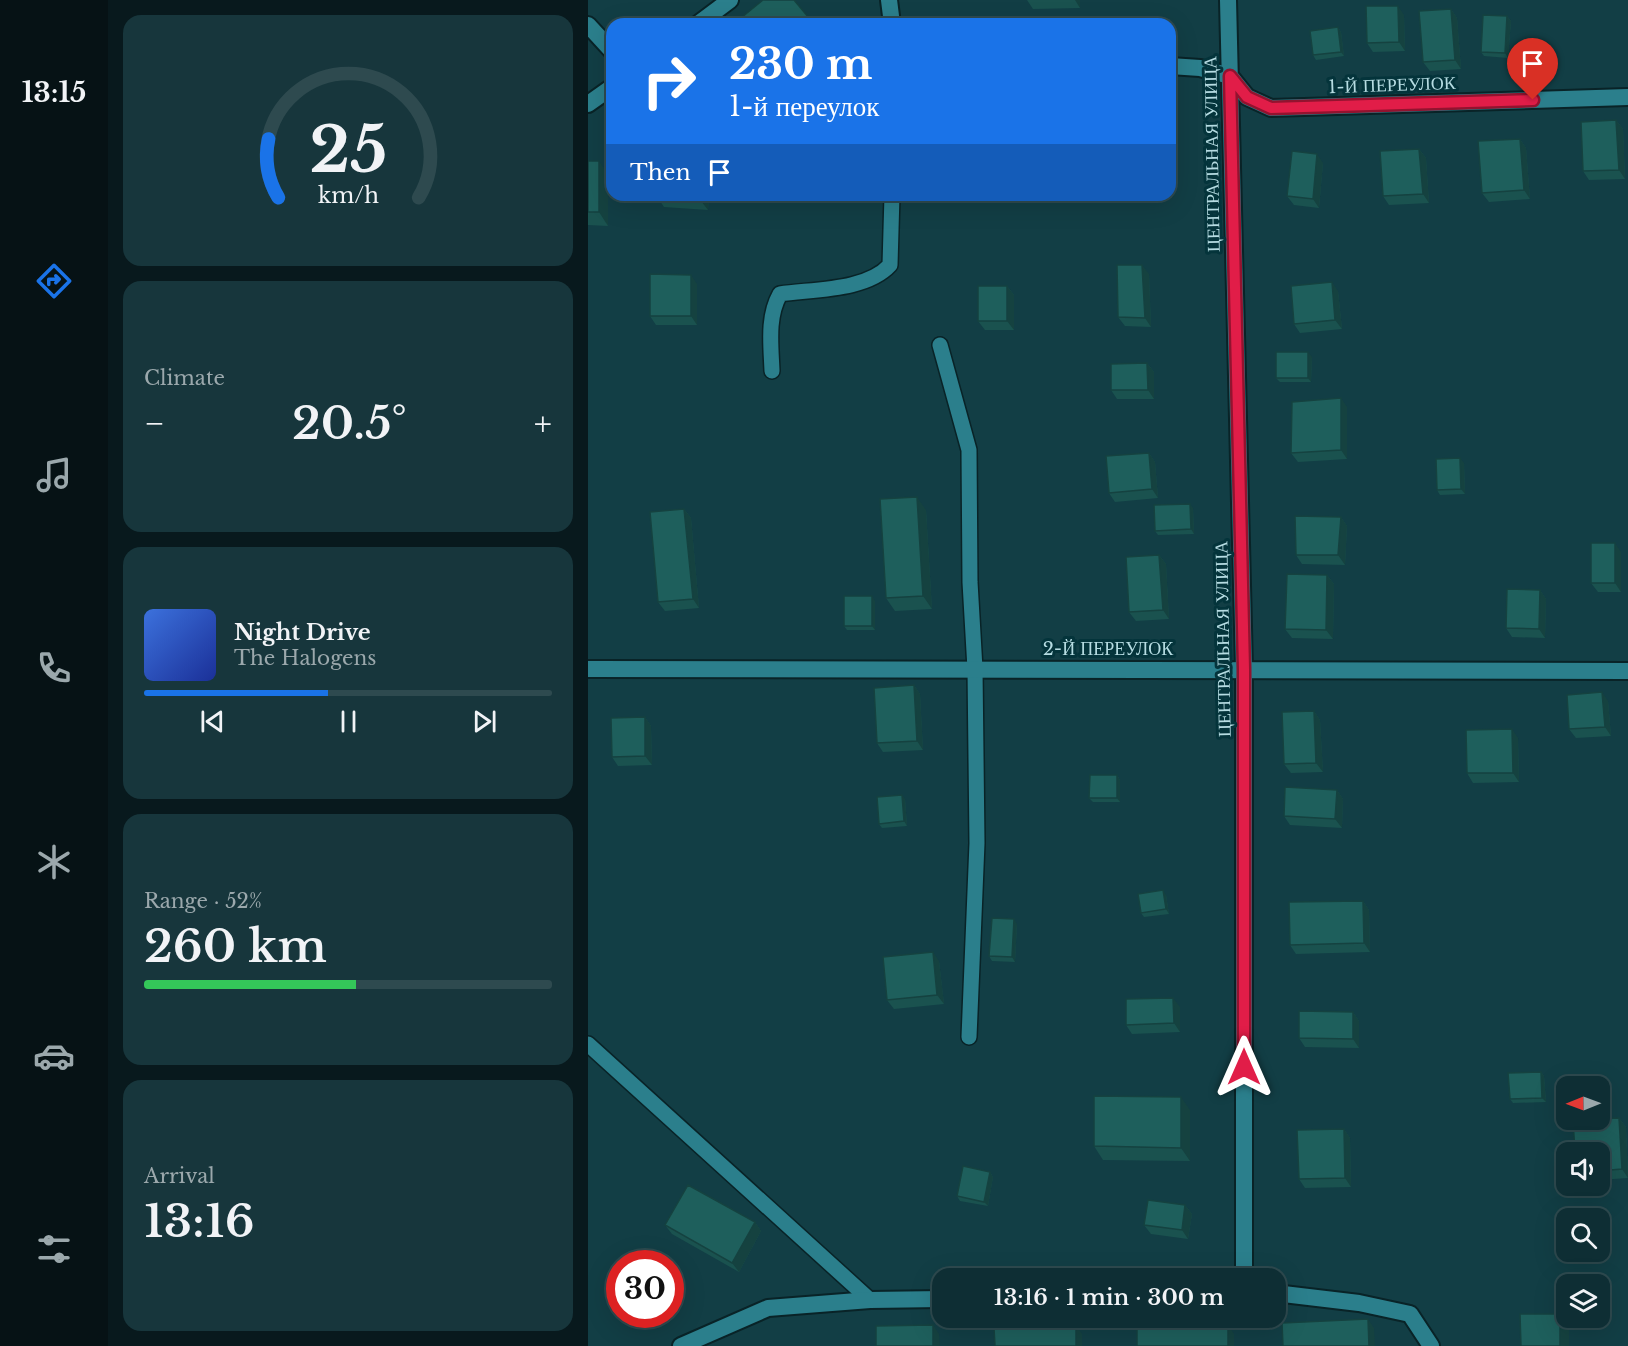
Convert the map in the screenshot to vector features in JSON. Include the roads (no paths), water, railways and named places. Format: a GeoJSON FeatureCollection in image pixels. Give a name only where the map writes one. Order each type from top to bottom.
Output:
{"type":"FeatureCollection","features":[{"type":"Feature","properties":{"kind":"street"},"geometry":{"type":"LineString","coordinates":[[706,18],[730,0]]}},
{"type":"Feature","properties":{"kind":"street"},"geometry":{"type":"LineString","coordinates":[[889,0],[891,18]]}},
{"type":"Feature","properties":{"kind":"street","name":"ЦЕНТРАЛЬНАЯ УЛИЦА"},"geometry":{"type":"LineString","coordinates":[[1228,0],[1244,669],[1244,1268]]}},
{"type":"Feature","properties":{"kind":"street"},"geometry":{"type":"LineString","coordinates":[[588,25],[606,44]]}},
{"type":"Feature","properties":{"kind":"street"},"geometry":{"type":"LineString","coordinates":[[1176,66],[1200,68],[1230,76]]}},
{"type":"Feature","properties":{"kind":"street","name":"1-Й ПЕРЕУЛОК"},"geometry":{"type":"LineString","coordinates":[[1230,76],[1247,97],[1271,108],[1628,97]]}},
{"type":"Feature","properties":{"kind":"street"},"geometry":{"type":"LineString","coordinates":[[588,104],[606,91]]}},
{"type":"Feature","properties":{"kind":"street","name":"2-Й ПЕРЕУЛОК"},"geometry":{"type":"LineString","coordinates":[[588,669],[1628,671]]}},
{"type":"Feature","properties":{"kind":"street"},"geometry":{"type":"LineString","coordinates":[[1286,1294],[1359,1303],[1410,1314],[1431,1346]]}},
{"type":"Feature","properties":{"kind":"street"},"geometry":{"type":"LineString","coordinates":[[681,1346],[768,1308],[870,1300],[932,1299]]}},
{"type":"Feature","properties":{"kind":"lane"},"geometry":{"type":"LineString","coordinates":[[772,371],[771,326],[775,303],[780,294],[854,284],[881,275],[890,265],[892,201]]}},
{"type":"Feature","properties":{"kind":"lane"},"geometry":{"type":"LineString","coordinates":[[940,345],[969,450],[977,843],[969,1037]]}},
{"type":"Feature","properties":{"kind":"lane"},"geometry":{"type":"LineString","coordinates":[[588,1044],[870,1300]]}}]}
